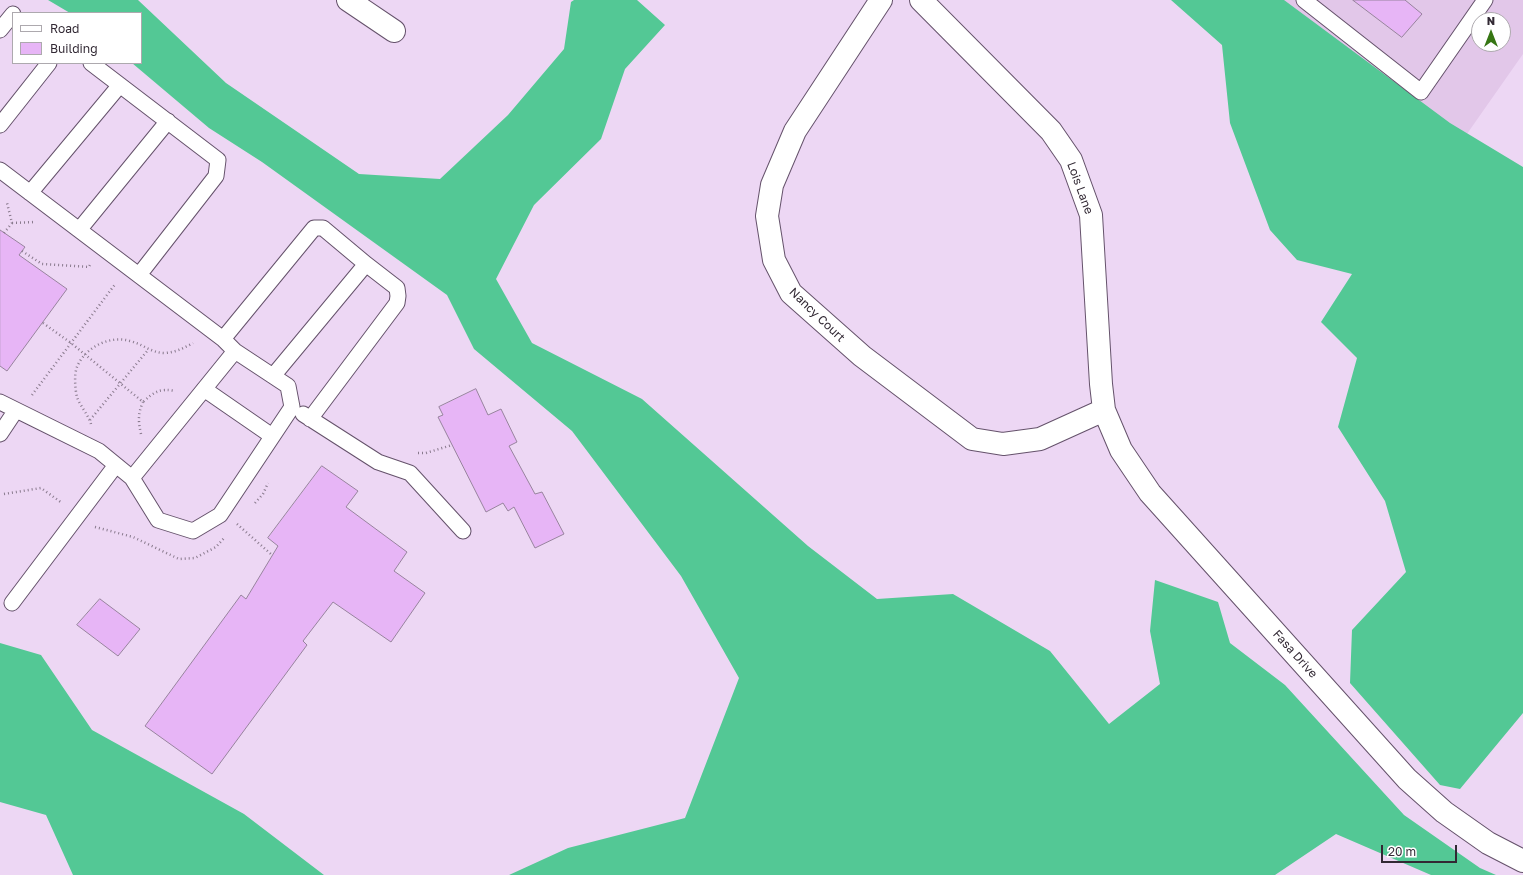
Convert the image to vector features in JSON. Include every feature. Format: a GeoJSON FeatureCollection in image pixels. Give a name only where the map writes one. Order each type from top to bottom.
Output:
{"type":"FeatureCollection","features":[{"type":"Feature","properties":{"kind":"street"},"geometry":{"type":"LineString","coordinates":[[348,0],[394,31]]}},
{"type":"Feature","properties":{"kind":"street","name":"Nancy Court"},"geometry":{"type":"LineString","coordinates":[[881,0],[795,131],[772,185],[768,216],[774,260],[791,293],[862,356],[972,439],[1003,444],[1040,439],[1104,410]]}},
{"type":"Feature","properties":{"kind":"street","name":"Lois Lane"},"geometry":{"type":"LineString","coordinates":[[921,0],[1051,131],[1071,160],[1092,215],[1101,384],[1104,410]]}},
{"type":"Feature","properties":{"kind":"street","name":"Fasa Drive"},"geometry":{"type":"LineString","coordinates":[[1104,410],[1121,450],[1150,493],[1407,779],[1450,817],[1488,843],[1523,861]]}},
{"type":"Feature","properties":{"kind":"lane"},"geometry":{"type":"LineString","coordinates":[[1304,0],[1421,92],[1485,0]]}},
{"type":"Feature","properties":{"kind":"lane"},"geometry":{"type":"LineString","coordinates":[[0,30],[12,16]]}},
{"type":"Feature","properties":{"kind":"lane"},"geometry":{"type":"LineString","coordinates":[[0,125],[48,64]]}},
{"type":"Feature","properties":{"kind":"lane"},"geometry":{"type":"LineString","coordinates":[[92,64],[218,160],[216,176],[140,276]]}},
{"type":"Feature","properties":{"kind":"lane"},"geometry":{"type":"LineString","coordinates":[[30,193],[120,85]]}},
{"type":"Feature","properties":{"kind":"lane"},"geometry":{"type":"LineString","coordinates":[[79,230],[168,121]]}},
{"type":"Feature","properties":{"kind":"lane"},"geometry":{"type":"LineString","coordinates":[[0,170],[223,338],[235,351],[288,386],[292,407],[220,515],[193,531],[158,520],[132,478],[99,451],[0,402]]}},
{"type":"Feature","properties":{"kind":"lane"},"geometry":{"type":"LineString","coordinates":[[223,338],[314,228],[323,228],[397,288],[397,303],[310,419]]}},
{"type":"Feature","properties":{"kind":"lane"},"geometry":{"type":"LineString","coordinates":[[273,376],[366,264]]}},
{"type":"Feature","properties":{"kind":"lane"},"geometry":{"type":"LineString","coordinates":[[132,478],[235,351]]}},
{"type":"Feature","properties":{"kind":"lane"},"geometry":{"type":"LineString","coordinates":[[200,394],[272,436]]}},
{"type":"Feature","properties":{"kind":"lane"},"geometry":{"type":"LineString","coordinates":[[292,407],[378,462],[410,472],[463,531]]}},
{"type":"Feature","properties":{"kind":"lane"},"geometry":{"type":"LineString","coordinates":[[0,434],[16,410]]}},
{"type":"Feature","properties":{"kind":"lane"},"geometry":{"type":"LineString","coordinates":[[12,603],[116,465]]}},
{"type":"Feature","properties":{"kind":"path"},"geometry":{"type":"LineString","coordinates":[[7,202],[12,223]]}},
{"type":"Feature","properties":{"kind":"path"},"geometry":{"type":"LineString","coordinates":[[4,233],[12,223],[41,222],[35,217]]}},
{"type":"Feature","properties":{"kind":"path"},"geometry":{"type":"LineString","coordinates":[[22,251],[42,264],[89,267],[93,261]]}},
{"type":"Feature","properties":{"kind":"path"},"geometry":{"type":"LineString","coordinates":[[31,397],[119,280]]}},
{"type":"Feature","properties":{"kind":"path"},"geometry":{"type":"LineString","coordinates":[[43,323],[85,354],[143,402]]}},
{"type":"Feature","properties":{"kind":"path"},"geometry":{"type":"LineString","coordinates":[[88,446],[93,428],[77,398],[76,380],[77,367],[85,354],[96,345],[111,340],[130,341],[148,349],[164,353],[182,350],[197,341],[207,327]]}},
{"type":"Feature","properties":{"kind":"path"},"geometry":{"type":"LineString","coordinates":[[90,421],[148,349]]}},
{"type":"Feature","properties":{"kind":"path"},"geometry":{"type":"LineString","coordinates":[[156,449],[142,436],[138,423],[138,412],[143,402],[155,392],[168,390],[200,394]]}},
{"type":"Feature","properties":{"kind":"path"},"geometry":{"type":"LineString","coordinates":[[237,524],[272,555]]}},
{"type":"Feature","properties":{"kind":"shaded area"},"geometry":{"type":"Polygon","coordinates":[[[1264,0],[1523,0],[1523,54],[1462,141],[1264,0]]]}},
{"type":"Feature","properties":{"kind":"green space"},"geometry":{"type":"Polygon","coordinates":[[[48,0],[138,0],[226,83],[359,174],[440,179],[508,115],[564,49],[571,2],[574,0],[637,0],[665,25],[625,69],[601,139],[534,205],[496,279],[532,343],[642,399],[808,546],[877,599],[953,594],[1050,651],[1109,724],[1160,684],[1150,631],[1155,580],[1218,602],[1230,643],[1285,685],[1404,815],[1480,868],[1496,875],[1431,875],[1336,834],[1275,875],[509,875],[568,848],[685,818],[739,678],[681,576],[572,431],[474,349],[447,295],[262,162],[209,128],[133,64],[142,64],[142,12],[68,12],[48,0]]]}},
{"type":"Feature","properties":{"kind":"green space"},"geometry":{"type":"Polygon","coordinates":[[[1171,0],[1284,0],[1450,123],[1523,167],[1523,713],[1460,789],[1440,785],[1350,683],[1352,630],[1406,572],[1385,501],[1338,427],[1357,358],[1321,322],[1352,274],[1297,260],[1270,230],[1230,123],[1222,45],[1171,0]]]}},
{"type":"Feature","properties":{"kind":"green space"},"geometry":{"type":"Polygon","coordinates":[[[0,643],[41,655],[92,730],[244,814],[324,875],[73,875],[46,815],[0,802],[0,643]]]}},
{"type":"Feature","properties":{"kind":"building"},"geometry":{"type":"Polygon","coordinates":[[[1353,0],[1405,0],[1422,14],[1402,37],[1353,0]]]}},
{"type":"Feature","properties":{"kind":"building"},"geometry":{"type":"Polygon","coordinates":[[[0,230],[25,247],[19,255],[67,289],[7,371],[0,366],[0,230]]]}},
{"type":"Feature","properties":{"kind":"building"},"geometry":{"type":"Polygon","coordinates":[[[476,389],[488,415],[501,409],[517,442],[509,446],[535,494],[542,492],[564,534],[535,548],[514,507],[508,511],[503,503],[486,512],[438,417],[443,415],[439,407],[476,389]]]}},
{"type":"Feature","properties":{"kind":"building"},"geometry":{"type":"Polygon","coordinates":[[[322,466],[358,491],[346,507],[407,552],[394,571],[425,593],[391,642],[333,602],[303,641],[307,645],[212,774],[145,726],[241,595],[246,599],[278,546],[268,538],[322,466]]]}},
{"type":"Feature","properties":{"kind":"building"},"geometry":{"type":"Polygon","coordinates":[[[100,599],[140,629],[118,656],[77,625],[100,599]]]}}]}
